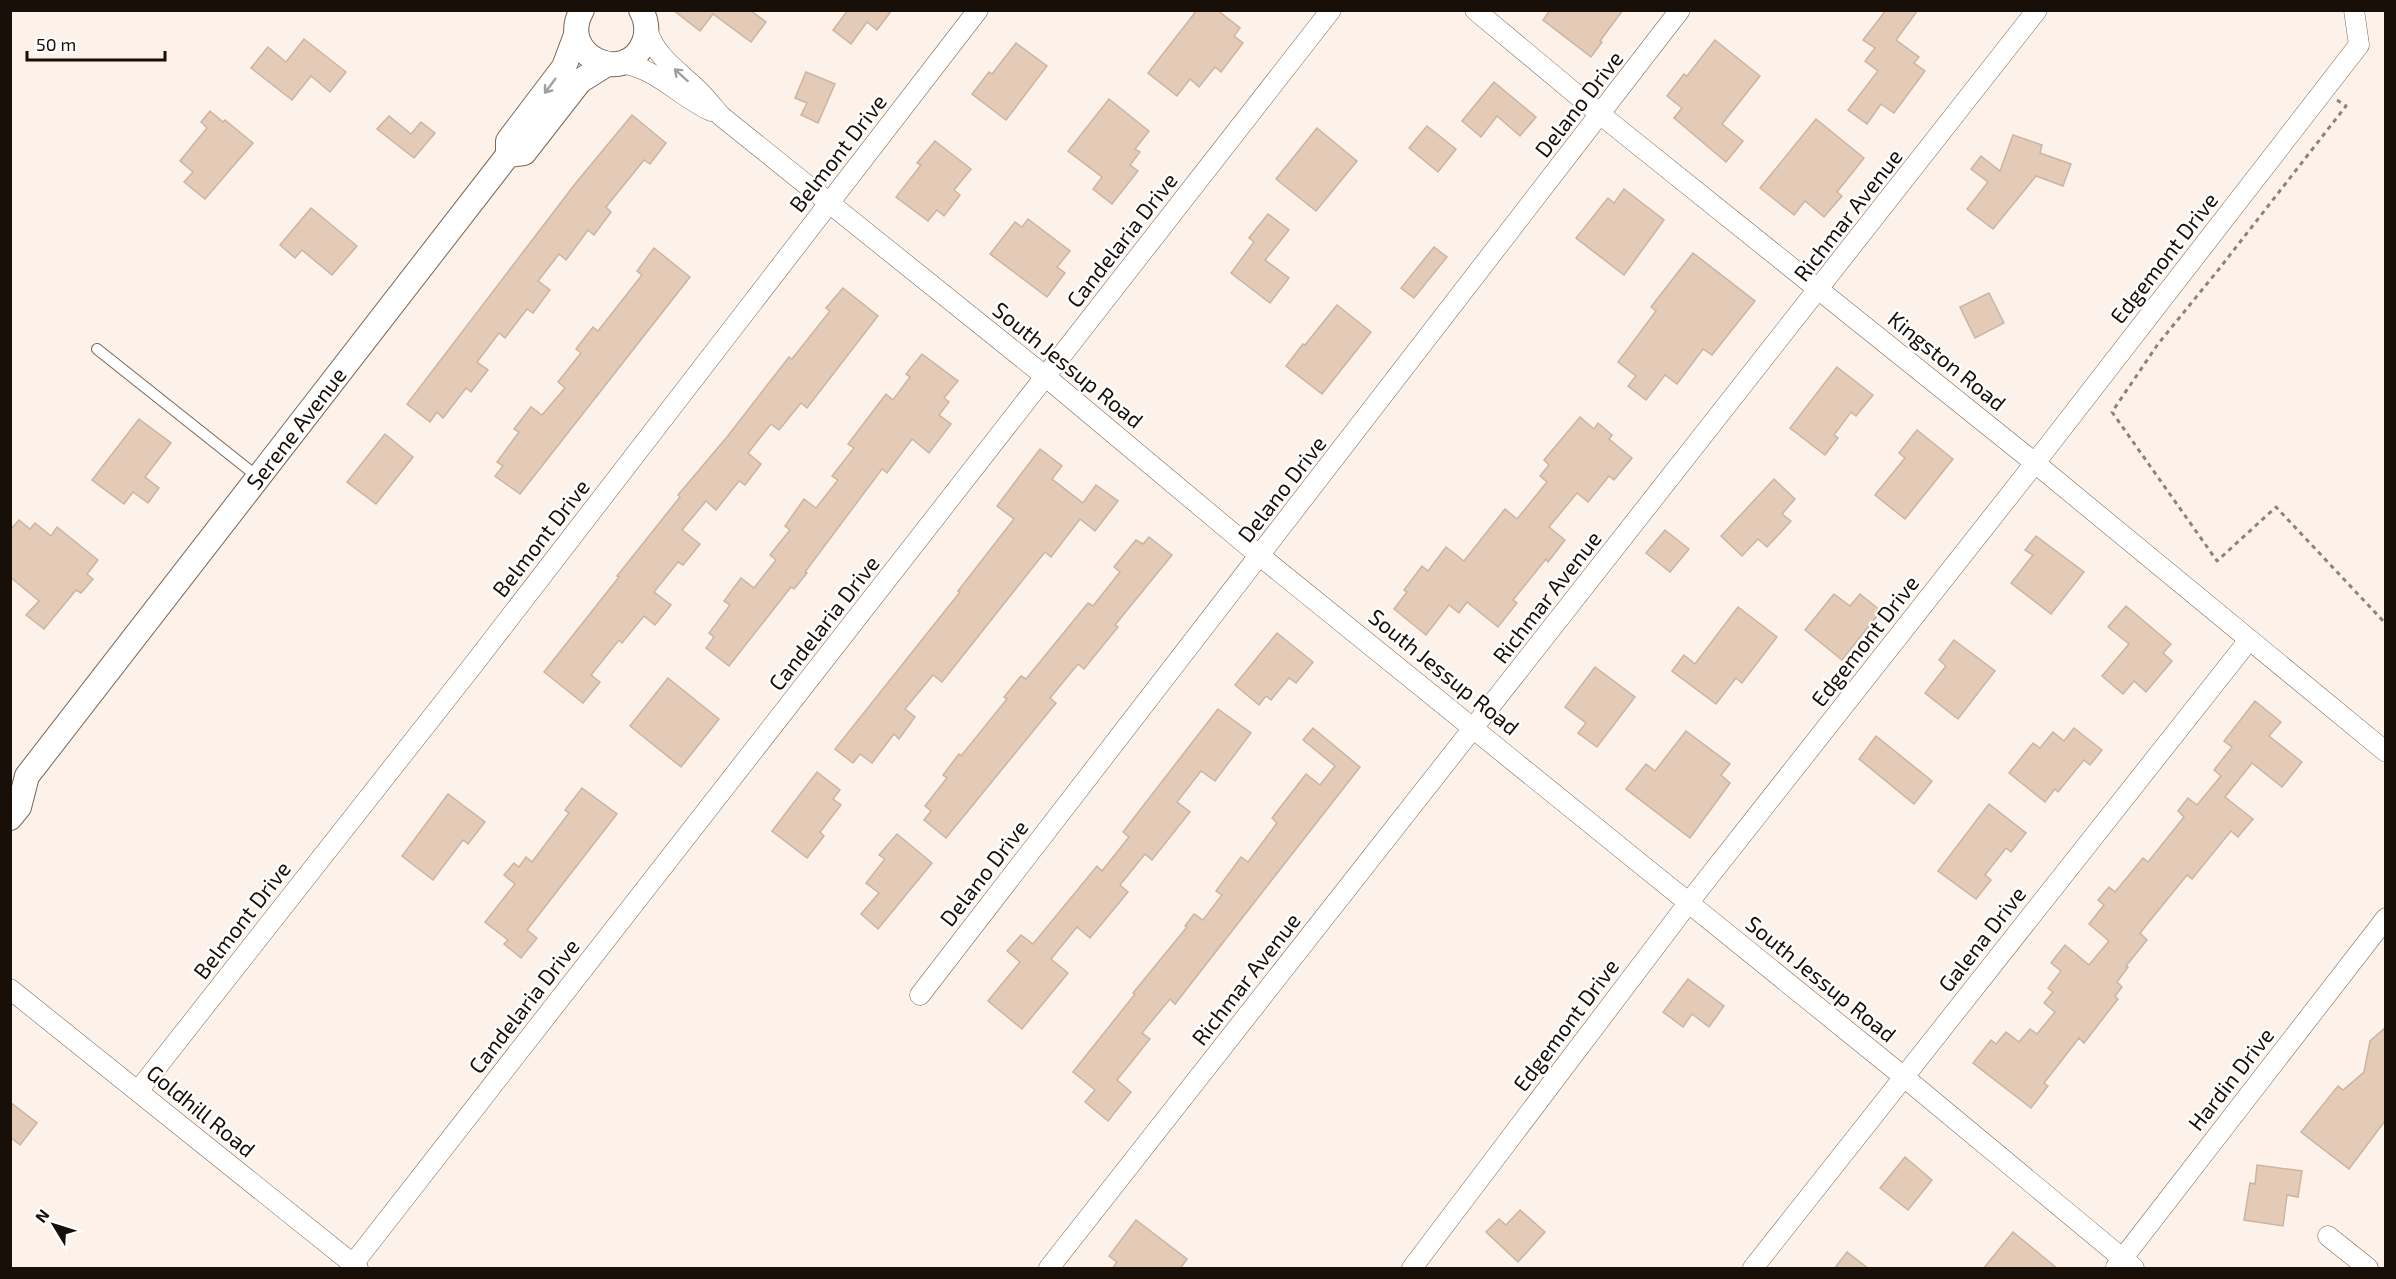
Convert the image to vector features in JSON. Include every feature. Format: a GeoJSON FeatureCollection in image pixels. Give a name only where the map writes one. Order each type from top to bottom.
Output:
{"type":"FeatureCollection","features":[{"type":"Feature","properties":{"kind":"street","name":"Belmont Drive"},"geometry":{"type":"LineString","coordinates":[[138,1092],[477,660],[978,10]]}},
{"type":"Feature","properties":{"kind":"street","name":"Candelaria Drive"},"geometry":{"type":"LineString","coordinates":[[355,1266],[1331,10]]}},
{"type":"Feature","properties":{"kind":"street","name":"Kingston Road"},"geometry":{"type":"LineString","coordinates":[[1475,10],[2035,463],[2385,752]]}},
{"type":"Feature","properties":{"kind":"street","name":"Delano Drive"},"geometry":{"type":"LineString","coordinates":[[920,995],[1680,10]]}},
{"type":"Feature","properties":{"kind":"street","name":"Richmar Avenue"},"geometry":{"type":"LineString","coordinates":[[1049,1269],[2037,10]]}},
{"type":"Feature","properties":{"kind":"street","name":"Edgemont Drive"},"geometry":{"type":"LineString","coordinates":[[1412,1269],[1689,902],[2035,463],[2359,45],[2354,10]]}},
{"type":"Feature","properties":{"kind":"street","name":"South Jessup Road"},"geometry":{"type":"LineString","coordinates":[[645,17],[651,44],[659,55],[700,92],[721,116],[1046,377],[1260,556],[1904,1077],[2124,1265]]}},
{"type":"Feature","properties":{"kind":"street","name":"Serene Avenue"},"geometry":{"type":"LineString","coordinates":[[10,818],[19,807],[19,784],[508,156],[524,153],[572,89],[587,75],[635,56],[641,48],[645,17]]}},
{"type":"Feature","properties":{"kind":"street"},"geometry":{"type":"LineString","coordinates":[[575,21],[582,49],[589,56],[614,64]]}},
{"type":"Feature","properties":{"kind":"street"},"geometry":{"type":"LineString","coordinates":[[508,156],[508,141],[564,67],[575,21]]}},
{"type":"Feature","properties":{"kind":"street","name":"South Jessup Road"},"geometry":{"type":"LineString","coordinates":[[614,64],[637,66],[648,71],[691,102],[721,116]]}},
{"type":"Feature","properties":{"kind":"street","name":"Galena Drive"},"geometry":{"type":"LineString","coordinates":[[1753,1269],[2248,640]]}},
{"type":"Feature","properties":{"kind":"street","name":"Hardin Drive"},"geometry":{"type":"LineString","coordinates":[[2124,1265],[2385,918]]}},
{"type":"Feature","properties":{"kind":"street","name":"Goldhill Road"},"geometry":{"type":"LineString","coordinates":[[12,988],[355,1266]]}},
{"type":"Feature","properties":{"kind":"street"},"geometry":{"type":"LineString","coordinates":[[2328,1236],[2368,1269]]}},
{"type":"Feature","properties":{"kind":"lane"},"geometry":{"type":"LineString","coordinates":[[97,349],[259,477]]}},
{"type":"Feature","properties":{"kind":"path"},"geometry":{"type":"LineString","coordinates":[[2324,91],[2346,106],[2158,344],[2112,412],[2217,561],[2276,507],[2385,624]]}},
{"type":"Feature","properties":{"kind":"building"},"geometry":{"type":"Polygon","coordinates":[[[673,10],[750,10],[766,22],[751,42],[713,14],[700,31],[673,10]]]}},
{"type":"Feature","properties":{"kind":"building"},"geometry":{"type":"Polygon","coordinates":[[[848,10],[892,10],[877,30],[867,22],[851,44],[833,30],[848,10]]]}},
{"type":"Feature","properties":{"kind":"building"},"geometry":{"type":"Polygon","coordinates":[[[1197,10],[1217,10],[1240,28],[1234,36],[1243,43],[1221,72],[1215,67],[1199,87],[1190,79],[1177,96],[1148,73],[1197,10]]]}},
{"type":"Feature","properties":{"kind":"building"},"geometry":{"type":"Polygon","coordinates":[[[1550,10],[1623,10],[1591,57],[1543,20],[1550,10]]]}},
{"type":"Feature","properties":{"kind":"building"},"geometry":{"type":"Polygon","coordinates":[[[1886,10],[1918,10],[1896,40],[1919,57],[1914,63],[1925,71],[1894,113],[1881,104],[1867,124],[1848,110],[1878,71],[1865,61],[1875,48],[1863,40],[1886,10]]]}},
{"type":"Feature","properties":{"kind":"building"},"geometry":{"type":"Polygon","coordinates":[[[304,39],[346,72],[330,92],[311,76],[292,100],[251,68],[268,47],[286,62],[304,39]]]}},
{"type":"Feature","properties":{"kind":"building"},"geometry":{"type":"Polygon","coordinates":[[[1715,40],[1760,76],[1722,124],[1743,141],[1726,162],[1674,118],[1682,108],[1667,96],[1684,74],[1687,76],[1715,40]]]}},
{"type":"Feature","properties":{"kind":"building"},"geometry":{"type":"Polygon","coordinates":[[[1016,43],[1047,66],[1006,120],[972,94],[989,72],[992,74],[1016,43]]]}},
{"type":"Feature","properties":{"kind":"building"},"geometry":{"type":"Polygon","coordinates":[[[806,72],[835,84],[818,123],[801,115],[807,103],[795,98],[806,72]]]}},
{"type":"Feature","properties":{"kind":"building"},"geometry":{"type":"Polygon","coordinates":[[[1494,82],[1536,117],[1520,136],[1497,116],[1481,137],[1462,121],[1494,82]]]}},
{"type":"Feature","properties":{"kind":"building"},"geometry":{"type":"Polygon","coordinates":[[[1109,99],[1149,131],[1135,149],[1140,152],[1130,165],[1138,171],[1112,204],[1093,189],[1102,177],[1068,151],[1109,99]]]}},
{"type":"Feature","properties":{"kind":"building"},"geometry":{"type":"Polygon","coordinates":[[[210,111],[253,143],[205,199],[184,182],[193,172],[180,161],[207,128],[201,122],[210,111]]]}},
{"type":"Feature","properties":{"kind":"building"},"geometry":{"type":"Polygon","coordinates":[[[632,115],[666,143],[650,164],[644,160],[606,207],[611,212],[594,235],[588,230],[566,260],[559,254],[538,281],[550,290],[533,313],[527,309],[505,338],[499,333],[477,362],[488,370],[471,392],[466,388],[443,418],[437,412],[430,422],[407,404],[575,184],[632,115]]]}},
{"type":"Feature","properties":{"kind":"building"},"geometry":{"type":"Polygon","coordinates":[[[389,116],[411,134],[421,122],[435,133],[414,158],[377,129],[389,116]]]}},
{"type":"Feature","properties":{"kind":"building"},"geometry":{"type":"Polygon","coordinates":[[[1816,119],[1864,158],[1837,192],[1842,196],[1824,217],[1805,201],[1794,215],[1760,188],[1816,119]]]}},
{"type":"Feature","properties":{"kind":"building"},"geometry":{"type":"Polygon","coordinates":[[[1427,126],[1456,149],[1438,172],[1409,148],[1427,126]]]}},
{"type":"Feature","properties":{"kind":"building"},"geometry":{"type":"Polygon","coordinates":[[[1317,128],[1357,161],[1316,211],[1276,179],[1317,128]]]}},
{"type":"Feature","properties":{"kind":"building"},"geometry":{"type":"Polygon","coordinates":[[[2013,135],[2042,145],[2040,153],[2071,164],[2063,186],[2036,176],[1993,229],[1967,209],[1988,182],[1971,169],[1981,156],[2000,171],[2013,135]]]}},
{"type":"Feature","properties":{"kind":"building"},"geometry":{"type":"Polygon","coordinates":[[[935,141],[971,169],[954,190],[960,195],[944,216],[937,210],[928,221],[896,197],[921,165],[917,163],[935,141]]]}},
{"type":"Feature","properties":{"kind":"building"},"geometry":{"type":"Polygon","coordinates":[[[1624,189],[1664,220],[1624,275],[1576,238],[1608,198],[1614,203],[1624,189]]]}},
{"type":"Feature","properties":{"kind":"building"},"geometry":{"type":"Polygon","coordinates":[[[311,208],[357,246],[332,275],[302,250],[295,258],[280,245],[311,208]]]}},
{"type":"Feature","properties":{"kind":"building"},"geometry":{"type":"Polygon","coordinates":[[[1268,214],[1289,230],[1265,260],[1289,278],[1270,303],[1231,273],[1254,242],[1249,238],[1268,214]]]}},
{"type":"Feature","properties":{"kind":"building"},"geometry":{"type":"Polygon","coordinates":[[[1028,219],[1070,251],[1057,267],[1065,273],[1047,297],[990,254],[1015,222],[1022,227],[1028,219]]]}},
{"type":"Feature","properties":{"kind":"building"},"geometry":{"type":"Polygon","coordinates":[[[1434,247],[1447,257],[1414,298],[1401,288],[1434,247]]]}},
{"type":"Feature","properties":{"kind":"building"},"geometry":{"type":"Polygon","coordinates":[[[654,248],[690,277],[520,494],[495,476],[503,466],[497,462],[519,432],[514,429],[531,407],[542,415],[565,388],[558,382],[581,353],[576,349],[593,327],[598,331],[642,275],[637,271],[654,248]]]}},
{"type":"Feature","properties":{"kind":"building"},"geometry":{"type":"Polygon","coordinates":[[[1693,253],[1755,301],[1712,355],[1703,349],[1677,384],[1665,375],[1646,400],[1628,386],[1636,376],[1618,362],[1656,311],[1651,307],[1693,253]]]}},
{"type":"Feature","properties":{"kind":"building"},"geometry":{"type":"Polygon","coordinates":[[[843,288],[878,316],[807,408],[801,403],[779,430],[771,424],[748,453],[761,464],[745,485],[739,481],[716,510],[706,501],[682,530],[700,544],[683,565],[678,562],[654,592],[671,605],[655,625],[644,616],[622,643],[619,640],[591,675],[600,682],[583,703],[544,672],[680,497],[678,495],[727,437],[789,357],[792,359],[830,311],[826,308],[843,288]]]}},
{"type":"Feature","properties":{"kind":"building"},"geometry":{"type":"Polygon","coordinates":[[[1989,293],[2004,323],[1975,338],[1960,307],[1989,293]]]}},
{"type":"Feature","properties":{"kind":"building"},"geometry":{"type":"Polygon","coordinates":[[[1337,305],[1371,332],[1322,394],[1286,366],[1337,305]]]}},
{"type":"Feature","properties":{"kind":"building"},"geometry":{"type":"Polygon","coordinates":[[[922,354],[958,381],[944,398],[949,402],[939,415],[951,424],[929,453],[912,439],[887,473],[882,469],[805,572],[807,573],[794,589],[791,587],[729,666],[706,648],[714,637],[709,633],[730,605],[724,601],[741,578],[754,588],[776,560],[770,555],[790,530],[785,526],[804,499],[816,508],[838,480],[832,476],[854,448],[848,444],[886,394],[893,400],[910,377],[906,374],[922,354]]]}},
{"type":"Feature","properties":{"kind":"building"},"geometry":{"type":"Polygon","coordinates":[[[1837,367],[1873,395],[1856,416],[1851,412],[1834,435],[1838,438],[1825,455],[1790,428],[1837,367]]]}},
{"type":"Feature","properties":{"kind":"building"},"geometry":{"type":"Polygon","coordinates":[[[1580,417],[1594,429],[1598,423],[1612,435],[1609,439],[1632,458],[1614,480],[1609,476],[1588,502],[1577,493],[1549,527],[1565,540],[1548,562],[1546,559],[1513,600],[1517,603],[1498,627],[1467,602],[1459,613],[1449,605],[1426,635],[1394,609],[1407,592],[1404,590],[1422,566],[1428,571],[1446,547],[1464,561],[1505,509],[1517,519],[1547,482],[1540,476],[1549,465],[1544,460],[1580,417]]]}},
{"type":"Feature","properties":{"kind":"building"},"geometry":{"type":"Polygon","coordinates":[[[139,419],[171,443],[145,477],[159,488],[148,503],[133,492],[124,504],[92,480],[139,419]]]}},
{"type":"Feature","properties":{"kind":"building"},"geometry":{"type":"Polygon","coordinates":[[[1917,430],[1953,459],[1905,519],[1875,495],[1905,458],[1899,453],[1917,430]]]}},
{"type":"Feature","properties":{"kind":"building"},"geometry":{"type":"Polygon","coordinates":[[[385,434],[413,457],[376,504],[347,482],[385,434]]]}},
{"type":"Feature","properties":{"kind":"building"},"geometry":{"type":"Polygon","coordinates":[[[1040,449],[1062,466],[1052,479],[1083,503],[1096,485],[1118,501],[1095,531],[1080,519],[1051,557],[1045,552],[942,682],[933,675],[905,709],[915,717],[899,739],[894,734],[872,763],[860,754],[853,763],[835,749],[960,592],[958,591],[1014,519],[997,506],[1040,449]]]}},
{"type":"Feature","properties":{"kind":"building"},"geometry":{"type":"Polygon","coordinates":[[[1774,479],[1795,499],[1782,514],[1791,521],[1767,547],[1758,539],[1742,556],[1721,536],[1774,479]]]}},
{"type":"Feature","properties":{"kind":"building"},"geometry":{"type":"Polygon","coordinates":[[[19,520],[30,529],[35,523],[51,536],[57,527],[98,560],[87,574],[93,579],[81,593],[76,590],[44,629],[26,615],[39,601],[10,577],[10,530],[19,520]]]}},
{"type":"Feature","properties":{"kind":"building"},"geometry":{"type":"Polygon","coordinates":[[[1665,530],[1689,549],[1670,572],[1646,553],[1665,530]]]}},
{"type":"Feature","properties":{"kind":"building"},"geometry":{"type":"Polygon","coordinates":[[[2036,536],[2084,572],[2051,614],[2011,583],[2033,555],[2025,550],[2036,536]]]}},
{"type":"Feature","properties":{"kind":"building"},"geometry":{"type":"Polygon","coordinates":[[[1149,537],[1172,555],[1115,625],[1118,627],[1084,669],[1078,664],[1050,698],[1056,703],[946,838],[924,820],[931,811],[925,806],[947,778],[943,775],[1007,699],[1004,697],[1021,676],[1026,679],[1088,603],[1093,606],[1120,572],[1114,567],[1136,540],[1143,544],[1149,537]]]}},
{"type":"Feature","properties":{"kind":"building"},"geometry":{"type":"Polygon","coordinates":[[[1834,594],[1850,606],[1860,594],[1881,611],[1842,660],[1805,630],[1834,594]]]}},
{"type":"Feature","properties":{"kind":"building"},"geometry":{"type":"Polygon","coordinates":[[[2126,606],[2171,644],[2163,653],[2172,661],[2146,692],[2134,681],[2123,694],[2102,676],[2129,644],[2108,627],[2126,606]]]}},
{"type":"Feature","properties":{"kind":"building"},"geometry":{"type":"Polygon","coordinates":[[[1738,607],[1777,637],[1742,683],[1736,678],[1716,704],[1672,671],[1684,655],[1695,664],[1738,607]]]}},
{"type":"Feature","properties":{"kind":"building"},"geometry":{"type":"Polygon","coordinates":[[[1277,633],[1313,662],[1296,683],[1289,678],[1271,700],[1266,696],[1259,705],[1235,685],[1277,633]]]}},
{"type":"Feature","properties":{"kind":"building"},"geometry":{"type":"Polygon","coordinates":[[[1954,640],[1995,671],[1958,719],[1925,693],[1946,666],[1939,660],[1954,640]]]}},
{"type":"Feature","properties":{"kind":"building"},"geometry":{"type":"Polygon","coordinates":[[[1595,667],[1635,697],[1597,747],[1578,733],[1586,723],[1565,707],[1595,667]]]}},
{"type":"Feature","properties":{"kind":"building"},"geometry":{"type":"Polygon","coordinates":[[[668,678],[719,719],[681,767],[630,726],[668,678]]]}},
{"type":"Feature","properties":{"kind":"building"},"geometry":{"type":"Polygon","coordinates":[[[2255,701],[2281,722],[2269,736],[2302,762],[2282,787],[2252,763],[2225,797],[2253,819],[2238,837],[2231,831],[2192,879],[2187,875],[2140,933],[2147,940],[2126,966],[2128,967],[2117,982],[2122,987],[2115,996],[2118,999],[2084,1043],[2079,1038],[2044,1083],[2048,1086],[2031,1108],[1973,1063],[1991,1040],[1996,1044],[2006,1032],[2019,1042],[2030,1029],[2037,1034],[2055,1012],[2044,1003],[2053,992],[2048,988],[2061,971],[2051,963],[2065,945],[2089,965],[2109,941],[2089,924],[2104,905],[2098,900],[2109,887],[2115,892],[2143,858],[2148,862],[2184,817],[2178,811],[2188,798],[2197,805],[2221,776],[2214,770],[2232,747],[2224,741],[2255,701]]]}},
{"type":"Feature","properties":{"kind":"building"},"geometry":{"type":"Polygon","coordinates":[[[1218,709],[1251,733],[1215,781],[1201,771],[1177,802],[1190,812],[1152,860],[1145,854],[1120,885],[1128,892],[1090,938],[1077,927],[1051,959],[1068,973],[1022,1029],[988,1001],[1020,962],[1007,951],[1021,935],[1033,944],[1097,866],[1102,871],[1129,837],[1123,832],[1218,709]]]}},
{"type":"Feature","properties":{"kind":"building"},"geometry":{"type":"Polygon","coordinates":[[[1313,728],[1360,767],[1175,1004],[1170,999],[1142,1033],[1150,1039],[1117,1080],[1131,1092],[1108,1121],[1085,1102],[1095,1090],[1073,1072],[1187,927],[1185,926],[1194,914],[1203,920],[1222,895],[1216,891],[1241,857],[1248,862],[1277,823],[1272,818],[1306,774],[1320,785],[1335,766],[1303,740],[1313,728]]]}},
{"type":"Feature","properties":{"kind":"building"},"geometry":{"type":"Polygon","coordinates":[[[2074,728],[2102,750],[2090,765],[2084,760],[2058,792],[2055,789],[2045,802],[2009,773],[2033,743],[2040,748],[2053,732],[2064,741],[2074,728]]]}},
{"type":"Feature","properties":{"kind":"building"},"geometry":{"type":"Polygon","coordinates":[[[1686,731],[1730,764],[1721,775],[1730,783],[1690,838],[1626,789],[1646,764],[1655,771],[1686,731]]]}},
{"type":"Feature","properties":{"kind":"building"},"geometry":{"type":"Polygon","coordinates":[[[1876,736],[1932,781],[1914,804],[1859,759],[1876,736]]]}},
{"type":"Feature","properties":{"kind":"building"},"geometry":{"type":"Polygon","coordinates":[[[817,772],[840,790],[833,799],[841,805],[820,832],[824,836],[807,858],[772,831],[817,772]]]}},
{"type":"Feature","properties":{"kind":"building"},"geometry":{"type":"Polygon","coordinates":[[[582,788],[617,814],[527,930],[537,938],[521,958],[504,944],[508,940],[485,922],[515,884],[504,875],[514,863],[519,867],[526,857],[532,862],[569,813],[565,810],[582,788]]]}},
{"type":"Feature","properties":{"kind":"building"},"geometry":{"type":"Polygon","coordinates":[[[448,794],[485,822],[468,844],[463,840],[433,880],[402,856],[448,794]]]}},
{"type":"Feature","properties":{"kind":"building"},"geometry":{"type":"Polygon","coordinates":[[[1989,804],[2026,833],[2011,852],[2006,848],[1985,875],[1991,880],[1976,899],[1938,871],[1989,804]]]}},
{"type":"Feature","properties":{"kind":"building"},"geometry":{"type":"Polygon","coordinates":[[[897,834],[932,863],[878,929],[861,914],[879,893],[866,883],[885,859],[879,855],[897,834]]]}},
{"type":"Feature","properties":{"kind":"building"},"geometry":{"type":"Polygon","coordinates":[[[1688,979],[1724,1006],[1709,1027],[1692,1014],[1683,1027],[1663,1012],[1688,979]]]}},
{"type":"Feature","properties":{"kind":"building"},"geometry":{"type":"Polygon","coordinates":[[[2385,1028],[2385,1121],[2349,1169],[2301,1132],[2338,1086],[2343,1090],[2364,1072],[2370,1041],[2385,1028]]]}},
{"type":"Feature","properties":{"kind":"building"},"geometry":{"type":"Polygon","coordinates":[[[10,1102],[37,1123],[20,1145],[10,1137],[10,1102]]]}},
{"type":"Feature","properties":{"kind":"building"},"geometry":{"type":"Polygon","coordinates":[[[1905,1157],[1932,1180],[1908,1210],[1880,1188],[1905,1157]]]}},
{"type":"Feature","properties":{"kind":"building"},"geometry":{"type":"Polygon","coordinates":[[[2257,1165],[2302,1171],[2298,1197],[2287,1195],[2283,1226],[2244,1220],[2250,1183],[2255,1184],[2257,1165]]]}},
{"type":"Feature","properties":{"kind":"building"},"geometry":{"type":"Polygon","coordinates":[[[1520,1210],[1545,1232],[1518,1262],[1486,1232],[1499,1219],[1506,1225],[1520,1210]]]}},
{"type":"Feature","properties":{"kind":"building"},"geometry":{"type":"Polygon","coordinates":[[[1136,1220],[1187,1259],[1180,1269],[1112,1269],[1117,1262],[1109,1256],[1136,1220]]]}},
{"type":"Feature","properties":{"kind":"building"},"geometry":{"type":"Polygon","coordinates":[[[2013,1232],[2058,1269],[1983,1269],[2013,1232]]]}},
{"type":"Feature","properties":{"kind":"building"},"geometry":{"type":"Polygon","coordinates":[[[1847,1252],[1869,1269],[1834,1269],[1847,1252]]]}}]}
